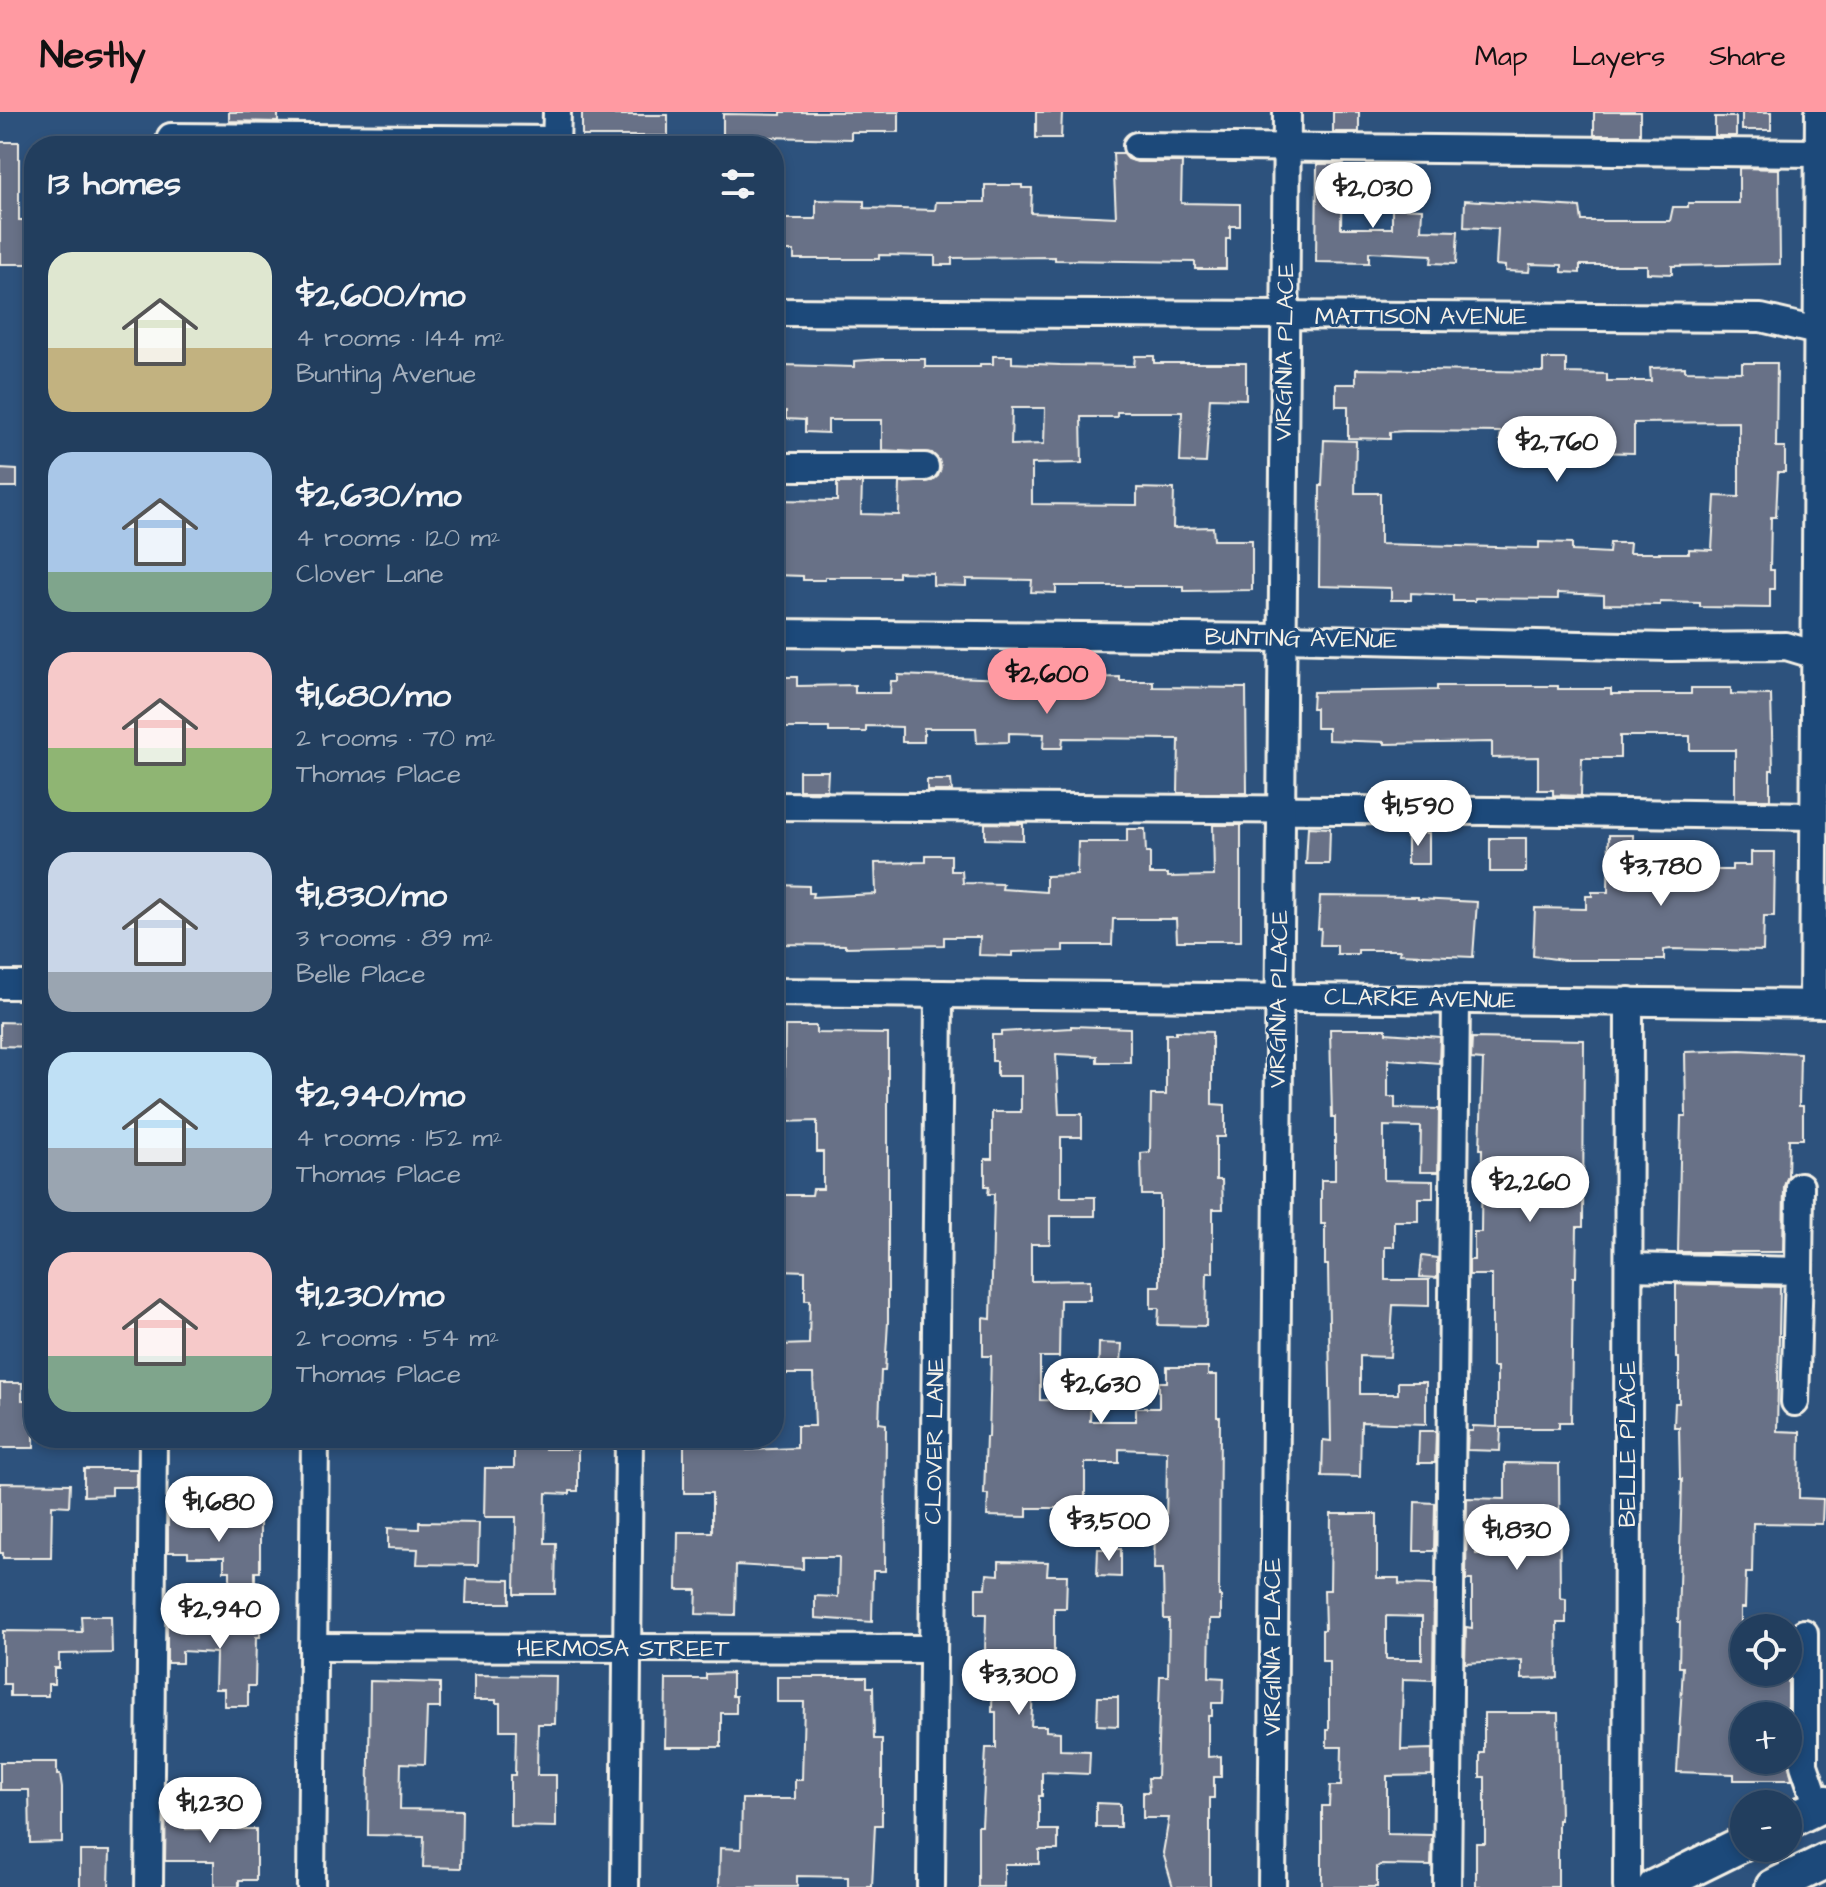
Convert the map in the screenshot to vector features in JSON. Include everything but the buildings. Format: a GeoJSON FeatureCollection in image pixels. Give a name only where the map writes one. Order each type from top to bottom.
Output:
{"type":"FeatureCollection","features":[{"type":"Feature","properties":{"kind":"main road"},"geometry":{"type":"LineString","coordinates":[[1802,1814],[1822,1804]]}},
{"type":"Feature","properties":{"kind":"main road"},"geometry":{"type":"LineString","coordinates":[[1655,1887],[1730,1850]]}},
{"type":"Feature","properties":{"kind":"main road"},"geometry":{"type":"LineString","coordinates":[[1773,1887],[1817,1872]]}},
{"type":"Feature","properties":{"kind":"street"},"geometry":{"type":"LineString","coordinates":[[556,136],[557,112]]}},
{"type":"Feature","properties":{"kind":"street","name":"VIRGINIA PLACE"},"geometry":{"type":"LineString","coordinates":[[1272,1887],[1287,112]]}},
{"type":"Feature","properties":{"kind":"street"},"geometry":{"type":"LineString","coordinates":[[1819,112],[1822,332],[1818,830],[1820,1004]]}},
{"type":"Feature","properties":{"kind":"street"},"geometry":{"type":"LineString","coordinates":[[171,132],[311,136]]}},
{"type":"Feature","properties":{"kind":"street"},"geometry":{"type":"LineString","coordinates":[[1137,146],[1287,148],[1821,169]]}},
{"type":"Feature","properties":{"kind":"street","name":"MATTISON AVENUE"},"geometry":{"type":"LineString","coordinates":[[784,312],[1761,318],[1822,332]]}},
{"type":"Feature","properties":{"kind":"street"},"geometry":{"type":"LineString","coordinates":[[784,467],[925,467]]}},
{"type":"Feature","properties":{"kind":"street","name":"BUNTING AVENUE"},"geometry":{"type":"LineString","coordinates":[[784,633],[1282,638],[1653,647],[1786,646],[1821,656]]}},
{"type":"Feature","properties":{"kind":"street"},"geometry":{"type":"LineString","coordinates":[[784,806],[1281,810],[1818,830]]}},
{"type":"Feature","properties":{"kind":"street"},"geometry":{"type":"LineString","coordinates":[[0,985],[24,985]]}},
{"type":"Feature","properties":{"kind":"street","name":"CLARKE AVENUE"},"geometry":{"type":"LineString","coordinates":[[784,992],[1820,1004]]}},
{"type":"Feature","properties":{"kind":"street","name":"CLOVER LANE"},"geometry":{"type":"LineString","coordinates":[[931,1887],[939,994]]}},
{"type":"Feature","properties":{"kind":"street"},"geometry":{"type":"LineString","coordinates":[[1447,1887],[1456,1000]]}},
{"type":"Feature","properties":{"kind":"street","name":"BELLE PLACE"},"geometry":{"type":"LineString","coordinates":[[1627,1887],[1629,1001]]}},
{"type":"Feature","properties":{"kind":"street"},"geometry":{"type":"LineString","coordinates":[[1795,1402],[1800,1186]]}},
{"type":"Feature","properties":{"kind":"street"},"geometry":{"type":"LineString","coordinates":[[1629,1267],[1799,1271]]}},
{"type":"Feature","properties":{"kind":"street"},"geometry":{"type":"LineString","coordinates":[[149,1887],[153,1448]]}},
{"type":"Feature","properties":{"kind":"street"},"geometry":{"type":"LineString","coordinates":[[311,1887],[315,1448]]}},
{"type":"Feature","properties":{"kind":"street"},"geometry":{"type":"LineString","coordinates":[[625,1887],[629,1448]]}},
{"type":"Feature","properties":{"kind":"street"},"geometry":{"type":"LineString","coordinates":[[1804,1633],[1804,1765],[1822,1804]]}},
{"type":"Feature","properties":{"kind":"street","name":"HERMOSA STREET"},"geometry":{"type":"LineString","coordinates":[[313,1647],[933,1649]]}}]}
